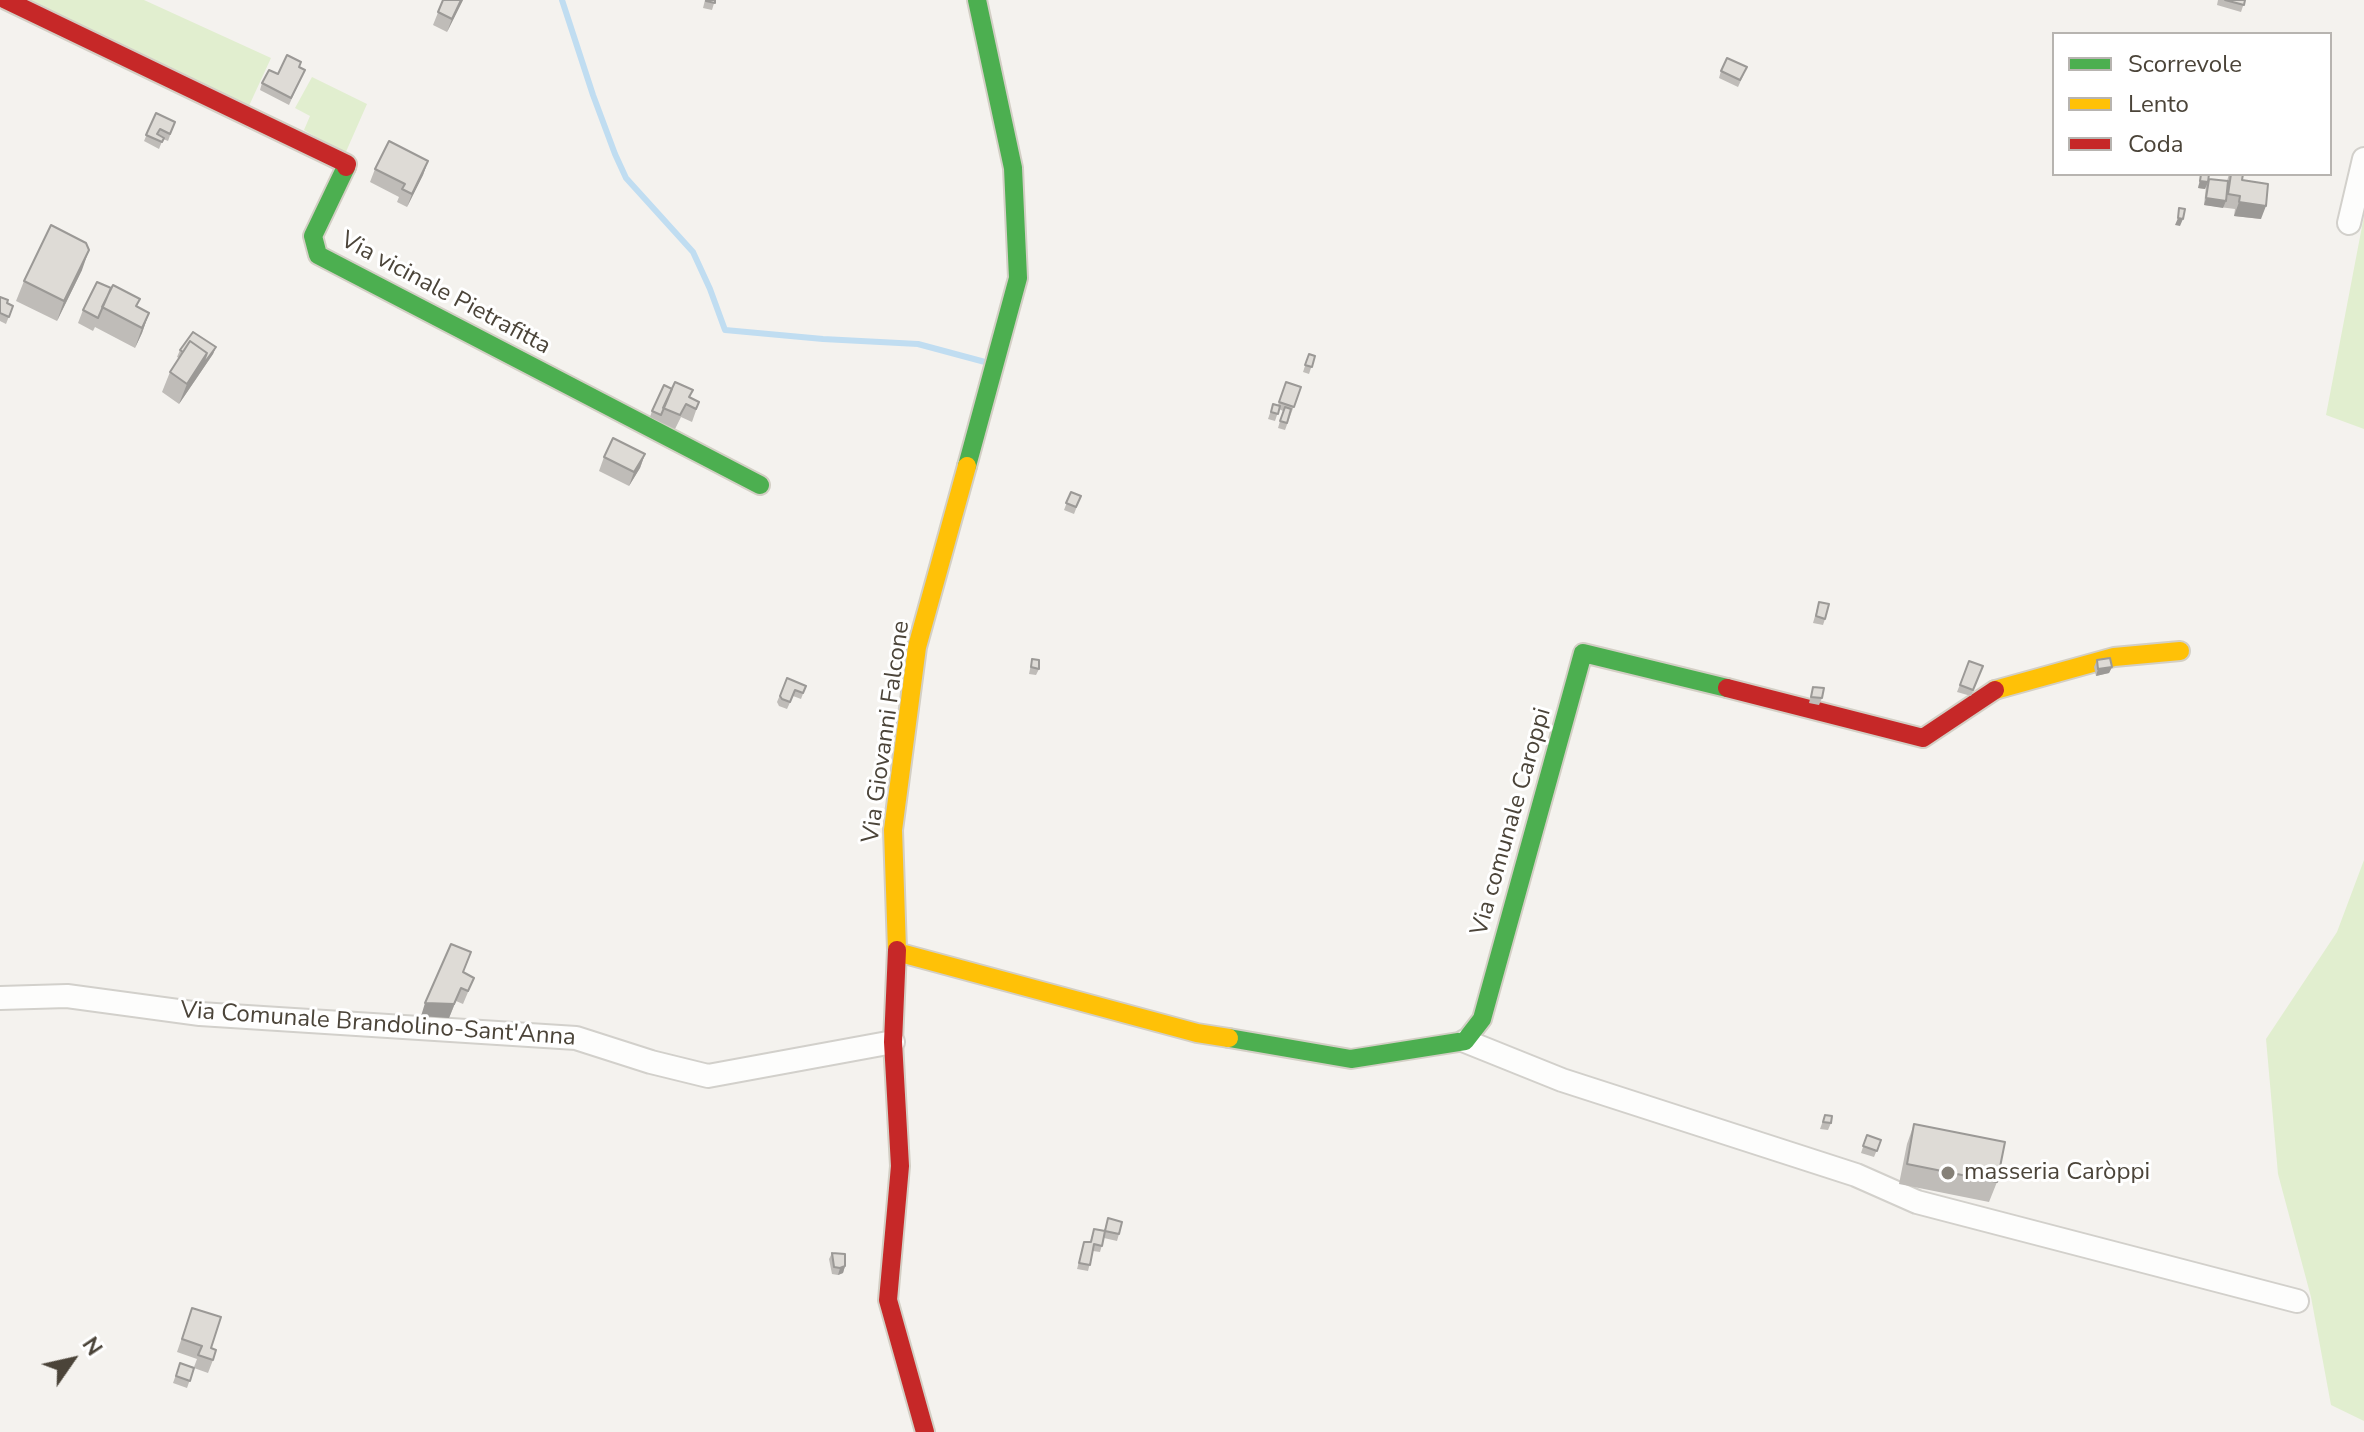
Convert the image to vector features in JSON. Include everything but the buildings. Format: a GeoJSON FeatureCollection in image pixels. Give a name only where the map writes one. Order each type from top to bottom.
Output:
{"type":"FeatureCollection","features":[{"type":"Feature","properties":{"kind":"street","name":"Via vicinale Pietrafitta"},"geometry":{"type":"LineString","coordinates":[[6,0],[347,164],[313,236],[318,255],[760,485]]}},
{"type":"Feature","properties":{"kind":"street","name":"Via Giovanni Falcone"},"geometry":{"type":"LineString","coordinates":[[925,1432],[888,1300],[900,1166],[893,1042],[897,952],[893,830],[917,647],[1018,278],[1013,168],[977,0]]}},
{"type":"Feature","properties":{"kind":"street"},"geometry":{"type":"LineString","coordinates":[[2349,223],[2364,159]]}},
{"type":"Feature","properties":{"kind":"street","name":"Via comunale Caroppi"},"geometry":{"type":"LineString","coordinates":[[1465,1041],[1482,1019],[1583,653],[1923,738],[1999,687],[2114,657],[2180,651]]}},
{"type":"Feature","properties":{"kind":"street"},"geometry":{"type":"LineString","coordinates":[[897,952],[1197,1033],[1351,1059],[1465,1041],[1562,1080],[1856,1175],[1917,1202],[2297,1301]]}},
{"type":"Feature","properties":{"kind":"street","name":"Via Comunale Brandolino-Sant'Anna"},"geometry":{"type":"LineString","coordinates":[[0,998],[67,996],[200,1014],[576,1038],[708,1076],[893,1042]]}},
{"type":"Feature","properties":{"kind":"green space"},"geometry":{"type":"Polygon","coordinates":[[[19,0],[144,0],[271,58],[248,108],[19,0]]]}},
{"type":"Feature","properties":{"kind":"green space"},"geometry":{"type":"Polygon","coordinates":[[[312,77],[367,104],[345,154],[304,130],[310,116],[295,108],[312,77]]]}},
{"type":"Feature","properties":{"kind":"green space"},"geometry":{"type":"Polygon","coordinates":[[[2364,216],[2364,429],[2326,415],[2364,216]]]}},
{"type":"Feature","properties":{"kind":"green space"},"geometry":{"type":"Polygon","coordinates":[[[2364,860],[2364,1421],[2331,1405],[2311,1297],[2278,1174],[2266,1039],[2337,932],[2364,860]]]}},
{"type":"Feature","properties":{"kind":"waterway"},"geometry":{"type":"LineString","coordinates":[[562,0],[593,95],[626,178],[693,252],[725,330],[918,344],[985,362]]}},
{"type":"Feature","properties":{"kind":"traffic: fast"},"geometry":{"type":"LineString","coordinates":[[967,466],[1018,278],[1013,168],[977,0]]}},
{"type":"Feature","properties":{"kind":"traffic: fast"},"geometry":{"type":"LineString","coordinates":[[346,167],[313,236],[318,255],[760,485]]}},
{"type":"Feature","properties":{"kind":"traffic: fast"},"geometry":{"type":"LineString","coordinates":[[1229,1038],[1351,1059],[1465,1041],[1482,1019],[1583,653],[1727,688]]}},
{"type":"Feature","properties":{"kind":"traffic: slow"},"geometry":{"type":"LineString","coordinates":[[897,950],[893,830],[917,647],[967,466]]}},
{"type":"Feature","properties":{"kind":"traffic: slow"},"geometry":{"type":"LineString","coordinates":[[1995,690],[2114,657],[2180,651]]}},
{"type":"Feature","properties":{"kind":"traffic: slow"},"geometry":{"type":"LineString","coordinates":[[897,952],[1197,1033],[1229,1038]]}},
{"type":"Feature","properties":{"kind":"traffic: jam"},"geometry":{"type":"LineString","coordinates":[[6,0],[347,164],[346,167]]}},
{"type":"Feature","properties":{"kind":"traffic: jam"},"geometry":{"type":"LineString","coordinates":[[1727,688],[1923,738],[1995,690]]}},
{"type":"Feature","properties":{"kind":"traffic: jam"},"geometry":{"type":"LineString","coordinates":[[897,950],[893,1042],[900,1166],[888,1300],[925,1432]]}},
{"type":"Feature","properties":{"kind":"place","name":"masseria Caròppi"},"geometry":{"type":"Point","coordinates":[1948,1173]}}]}
